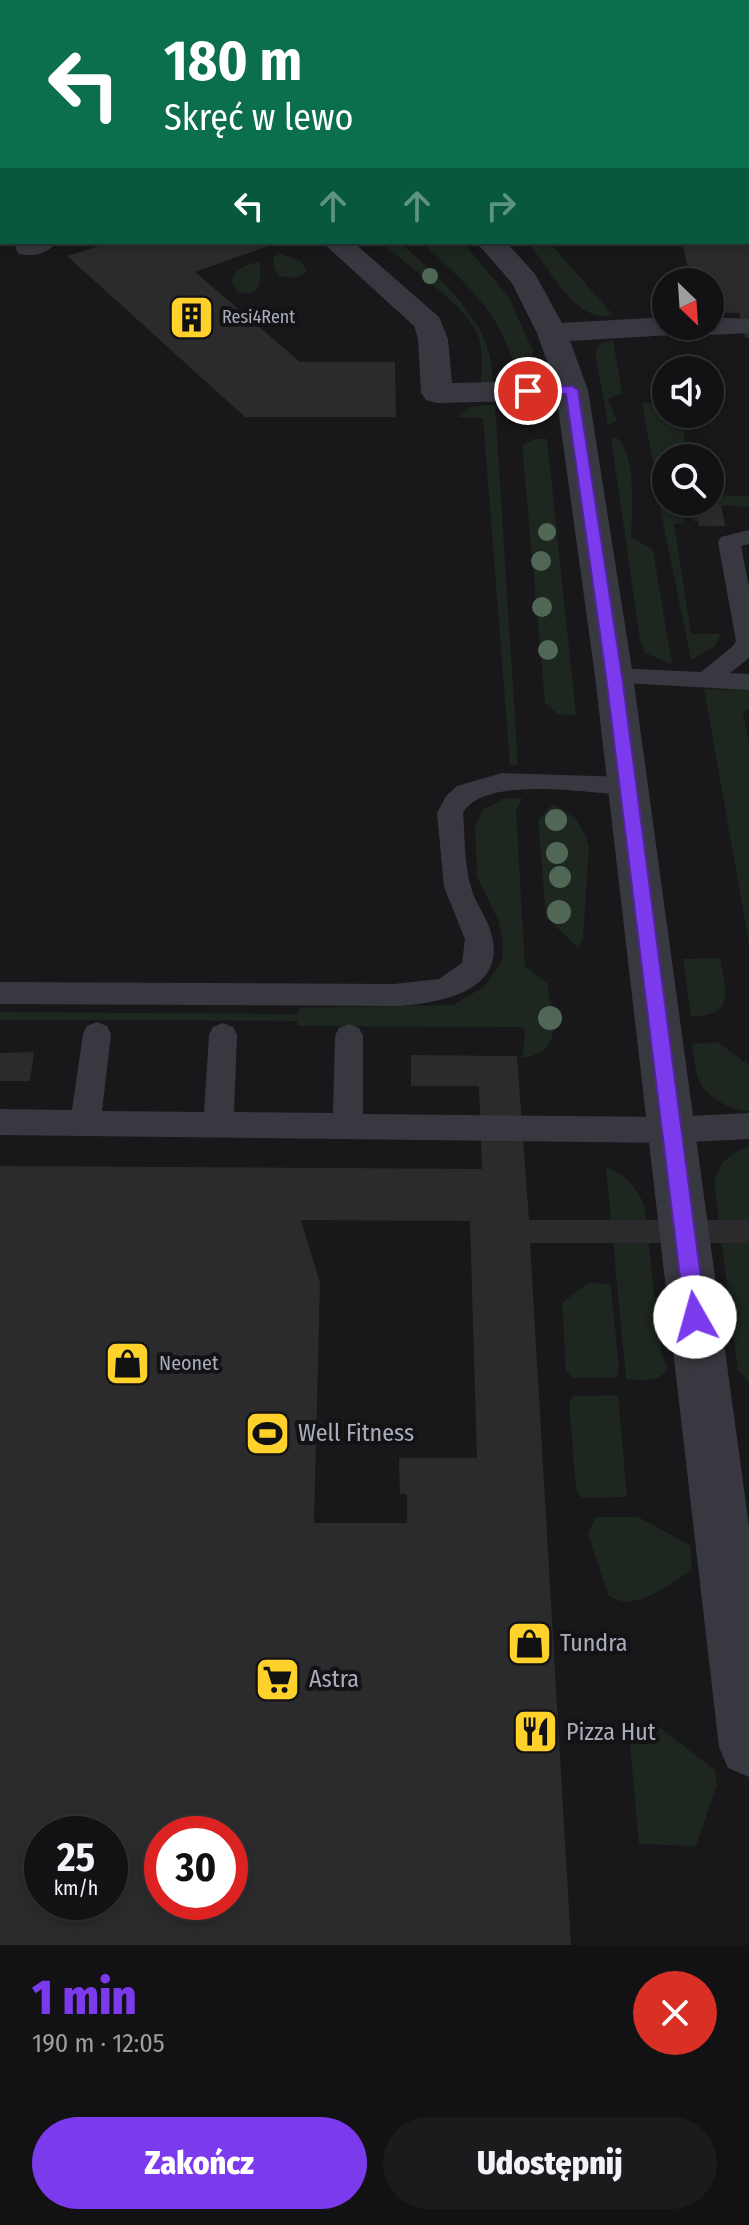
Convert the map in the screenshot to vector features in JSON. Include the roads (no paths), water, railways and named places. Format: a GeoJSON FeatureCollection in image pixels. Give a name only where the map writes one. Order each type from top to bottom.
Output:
{"type":"FeatureCollection","features":[{"type":"Feature","properties":{"kind":"street"},"geometry":{"type":"LineString","coordinates":[[338,244],[428,323],[433,339],[437,393],[572,390]]}},
{"type":"Feature","properties":{"kind":"street"},"geometry":{"type":"LineString","coordinates":[[492,244],[525,280],[552,333],[572,390],[614,676],[749,1747]]}},
{"type":"Feature","properties":{"kind":"street"},"geometry":{"type":"LineString","coordinates":[[724,326],[742,326]]}},
{"type":"Feature","properties":{"kind":"street"},"geometry":{"type":"LineString","coordinates":[[552,333],[652,327]]}},
{"type":"Feature","properties":{"kind":"lane"},"geometry":{"type":"LineString","coordinates":[[705,681],[741,652],[749,641],[729,542],[749,537]]}},
{"type":"Feature","properties":{"kind":"lane"},"geometry":{"type":"LineString","coordinates":[[614,676],[749,682]]}},
{"type":"Feature","properties":{"kind":"lane"},"geometry":{"type":"LineString","coordinates":[[0,993],[394,995],[429,994],[461,984],[475,964],[479,938],[457,889],[450,813],[459,798],[470,790],[492,783],[626,786]]}},
{"type":"Feature","properties":{"kind":"lane"},"geometry":{"type":"LineString","coordinates":[[85,1123],[97,1034]]}},
{"type":"Feature","properties":{"kind":"lane"},"geometry":{"type":"LineString","coordinates":[[218,1125],[223,1035]]}},
{"type":"Feature","properties":{"kind":"lane"},"geometry":{"type":"LineString","coordinates":[[348,1127],[349,1036]]}},
{"type":"Feature","properties":{"kind":"lane"},"geometry":{"type":"LineString","coordinates":[[0,1122],[671,1130],[749,1126]]}},
{"type":"Feature","properties":{"kind":"place","name":"Resi4Rent"},"geometry":{"type":"Point","coordinates":[191,317]}},
{"type":"Feature","properties":{"kind":"place","name":"Neonet"},"geometry":{"type":"Point","coordinates":[128,1363]}},
{"type":"Feature","properties":{"kind":"place","name":"Well Fitness"},"geometry":{"type":"Point","coordinates":[267,1433]}},
{"type":"Feature","properties":{"kind":"place","name":"Tundra"},"geometry":{"type":"Point","coordinates":[529,1643]}},
{"type":"Feature","properties":{"kind":"place","name":"Astra"},"geometry":{"type":"Point","coordinates":[278,1679]}},
{"type":"Feature","properties":{"kind":"place","name":"Pizza Hut"},"geometry":{"type":"Point","coordinates":[535,1732]}}]}
